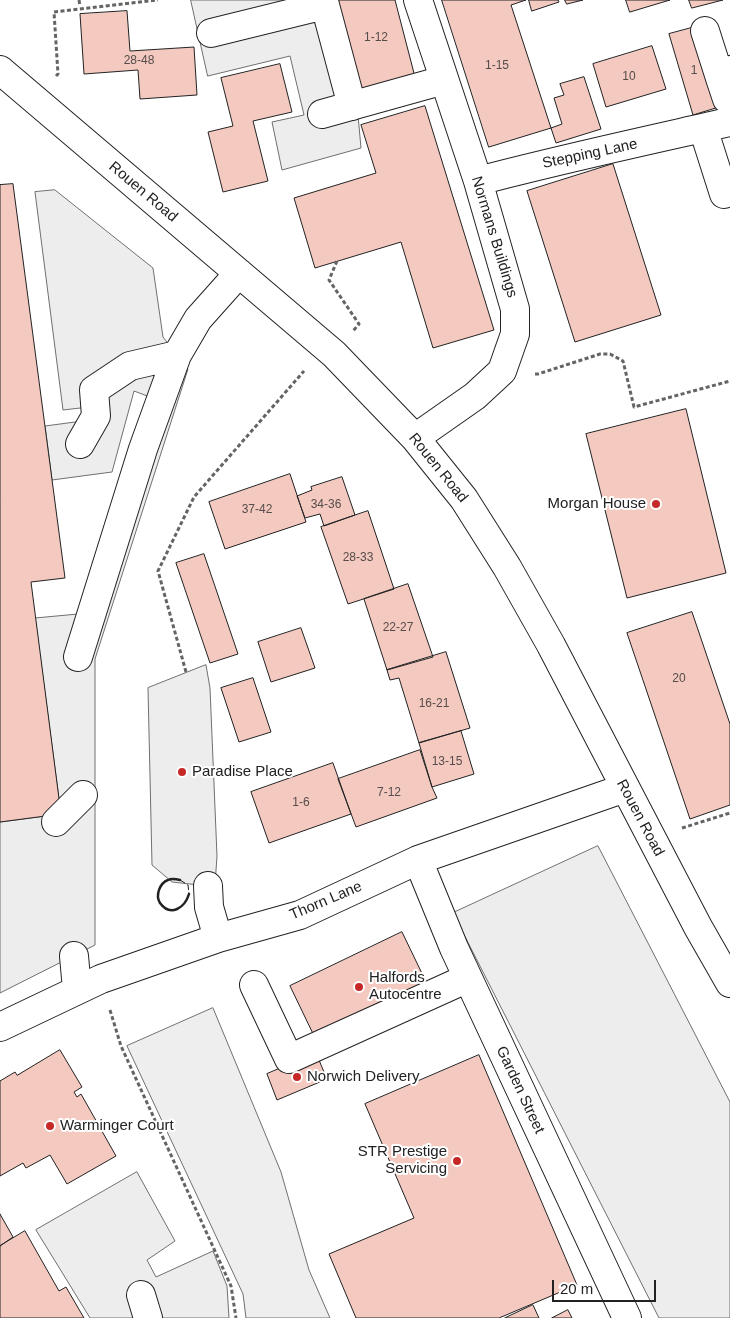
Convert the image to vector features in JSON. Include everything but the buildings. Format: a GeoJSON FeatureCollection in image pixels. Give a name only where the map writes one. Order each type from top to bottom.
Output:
{"type":"FeatureCollection","features":[{"type":"Feature","properties":{"kind":"street","name":"Normans Buildings"},"geometry":{"type":"LineString","coordinates":[[416,438],[475,396],[502,371],[515,334],[516,309],[478,181],[418,0]]}},
{"type":"Feature","properties":{"kind":"street"},"geometry":{"type":"LineString","coordinates":[[211,33],[325,5],[352,106]]}},
{"type":"Feature","properties":{"kind":"street"},"geometry":{"type":"LineString","coordinates":[[705,31],[727,92]]}},
{"type":"Feature","properties":{"kind":"street","name":"Rouen Road"},"geometry":{"type":"LineString","coordinates":[[0,70],[325,346],[416,438],[464,498],[507,567],[551,645],[698,927],[730,983]]}},
{"type":"Feature","properties":{"kind":"street"},"geometry":{"type":"LineString","coordinates":[[322,114],[444,80]]}},
{"type":"Feature","properties":{"kind":"street","name":"Stepping Lane"},"geometry":{"type":"LineString","coordinates":[[478,181],[557,160],[703,128],[727,92]]}},
{"type":"Feature","properties":{"kind":"street"},"geometry":{"type":"LineString","coordinates":[[703,128],[724,194]]}},
{"type":"Feature","properties":{"kind":"street"},"geometry":{"type":"LineString","coordinates":[[78,656],[143,449],[177,355],[198,319],[239,274]]}},
{"type":"Feature","properties":{"kind":"street"},"geometry":{"type":"LineString","coordinates":[[80,444],[96,416],[94,390],[130,366],[177,355]]}},
{"type":"Feature","properties":{"kind":"street","name":"Thorn Lane"},"geometry":{"type":"LineString","coordinates":[[0,1027],[101,979],[218,938],[300,915],[418,860],[625,788]]}},
{"type":"Feature","properties":{"kind":"street"},"geometry":{"type":"LineString","coordinates":[[56,822],[83,795]]}},
{"type":"Feature","properties":{"kind":"street","name":"Garden Street"},"geometry":{"type":"LineString","coordinates":[[418,860],[468,978],[627,1318]]}},
{"type":"Feature","properties":{"kind":"street"},"geometry":{"type":"LineString","coordinates":[[208,886],[209,907],[218,938]]}},
{"type":"Feature","properties":{"kind":"street"},"geometry":{"type":"LineString","coordinates":[[74,956],[77,990]]}},
{"type":"Feature","properties":{"kind":"street"},"geometry":{"type":"LineString","coordinates":[[254,985],[289,1059],[468,978]]}},
{"type":"Feature","properties":{"kind":"path"},"geometry":{"type":"LineString","coordinates":[[79,0],[80,6]]}},
{"type":"Feature","properties":{"kind":"path"},"geometry":{"type":"LineString","coordinates":[[58,74],[54,12],[158,0]]}},
{"type":"Feature","properties":{"kind":"path"},"geometry":{"type":"LineString","coordinates":[[329,280],[337,261]]}},
{"type":"Feature","properties":{"kind":"path"},"geometry":{"type":"LineString","coordinates":[[186,672],[158,571],[194,497],[325,346]]}},
{"type":"Feature","properties":{"kind":"path"},"geometry":{"type":"LineString","coordinates":[[538,374],[600,354],[610,354],[623,361],[634,406],[730,381]]}},
{"type":"Feature","properties":{"kind":"path"},"geometry":{"type":"LineString","coordinates":[[696,824],[730,813]]}},
{"type":"Feature","properties":{"kind":"path"},"geometry":{"type":"LineString","coordinates":[[101,979],[121,1046],[231,1286],[236,1318]]}},
{"type":"Feature","properties":{"kind":"shaded area"},"geometry":{"type":"Polygon","coordinates":[[[191,0],[328,0],[357,104],[361,148],[282,170],[272,122],[304,115],[290,56],[208,76],[191,0]]]}},
{"type":"Feature","properties":{"kind":"shaded area"},"geometry":{"type":"Polygon","coordinates":[[[55,190],[153,268],[163,337],[188,369],[95,659],[95,945],[0,993],[0,822],[61,814],[35,618],[78,614],[150,397],[134,391],[112,472],[52,480],[45,426],[90,420],[89,407],[63,410],[35,192],[55,190]]]}},
{"type":"Feature","properties":{"kind":"shaded area","name":"Paradise Place"},"geometry":{"type":"Polygon","coordinates":[[[206,665],[210,688],[217,856],[215,885],[208,886],[172,882],[152,865],[148,688],[206,665]]]}},
{"type":"Feature","properties":{"kind":"shaded area"},"geometry":{"type":"Polygon","coordinates":[[[598,846],[730,1102],[730,1318],[659,1318],[453,913],[598,846]]]}},
{"type":"Feature","properties":{"kind":"shaded area"},"geometry":{"type":"Polygon","coordinates":[[[213,1008],[281,1172],[309,1270],[330,1318],[246,1318],[243,1294],[127,1046],[213,1008]]]}},
{"type":"Feature","properties":{"kind":"shaded area"},"geometry":{"type":"Polygon","coordinates":[[[137,1172],[175,1241],[147,1260],[156,1277],[213,1251],[227,1286],[229,1318],[90,1318],[36,1230],[137,1172]]]}},
{"type":"Feature","properties":{"kind":"fence"},"geometry":{"type":"LineString","coordinates":[[180,880],[188,885],[189,894]]}},
{"type":"Feature","properties":{"kind":"wall"},"geometry":{"type":"LineString","coordinates":[[180,880],[171,879],[163,884],[158,893],[160,903],[169,910],[177,909],[181,907],[189,894]]}},
{"type":"Feature","properties":{"kind":"place","name":"Morgan House"},"geometry":{"type":"Point","coordinates":[656,504]}},
{"type":"Feature","properties":{"kind":"place","name":"Paradise Place"},"geometry":{"type":"Point","coordinates":[182,772]}},
{"type":"Feature","properties":{"kind":"place","name":"Halfords Autocentre"},"geometry":{"type":"Point","coordinates":[359,987]}},
{"type":"Feature","properties":{"kind":"place","name":"Norwich Delivery"},"geometry":{"type":"Point","coordinates":[297,1077]}},
{"type":"Feature","properties":{"kind":"place","name":"Warminger Court"},"geometry":{"type":"Point","coordinates":[50,1126]}},
{"type":"Feature","properties":{"kind":"place","name":"STR Prestige Servicing"},"geometry":{"type":"Point","coordinates":[457,1161]}}]}
